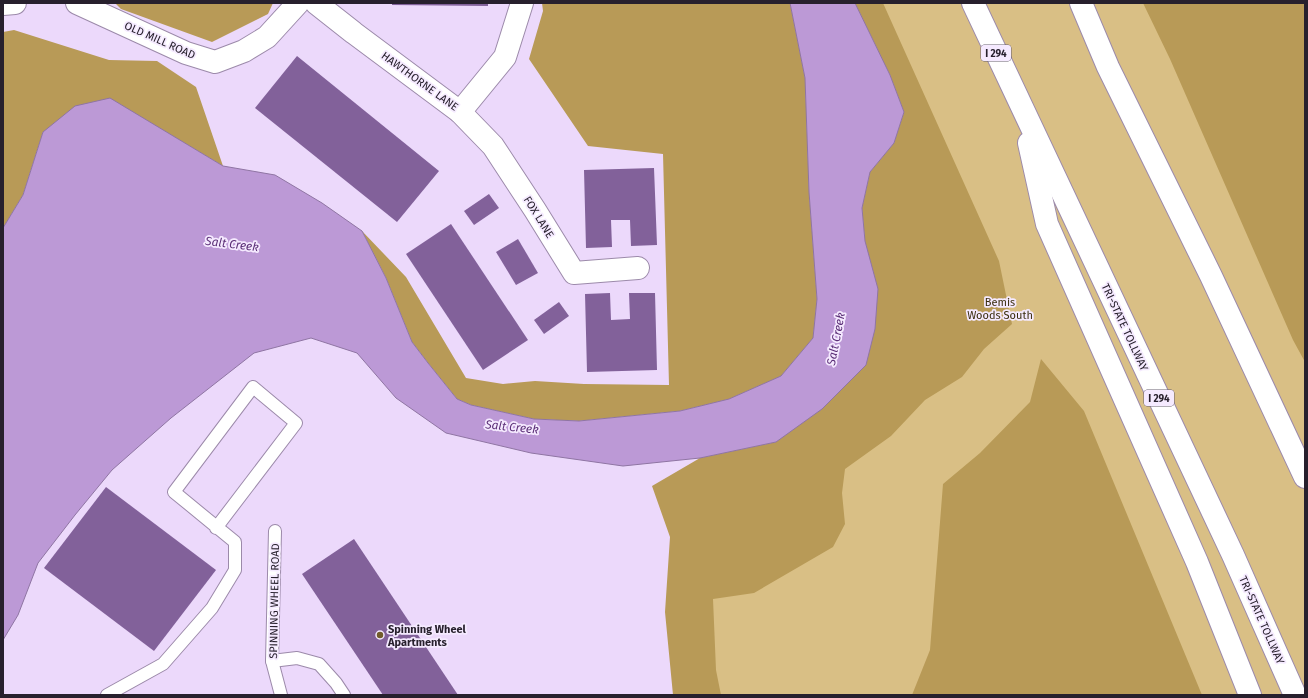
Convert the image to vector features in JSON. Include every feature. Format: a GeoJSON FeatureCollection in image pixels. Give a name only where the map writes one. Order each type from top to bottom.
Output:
{"type":"FeatureCollection","features":[{"type":"Feature","properties":{"kind":"main road"},"geometry":{"type":"LineString","coordinates":[[3,4],[14,3]]}},
{"type":"Feature","properties":{"kind":"main road","name":"OLD MILL ROAD"},"geometry":{"type":"LineString","coordinates":[[77,3],[186,53],[215,62],[244,51],[267,37],[298,3]]}},
{"type":"Feature","properties":{"kind":"main road","name":"HAWTHORNE LANE"},"geometry":{"type":"LineString","coordinates":[[316,3],[460,112],[505,57],[522,3]]}},
{"type":"Feature","properties":{"kind":"main road","name":"TRI-STATE TOLLWAY"},"geometry":{"type":"LineString","coordinates":[[973,3],[1234,555],[1295,695]]}},
{"type":"Feature","properties":{"kind":"main road"},"geometry":{"type":"LineString","coordinates":[[1081,3],[1108,66],[1211,276],[1305,477]]}},
{"type":"Feature","properties":{"kind":"main road"},"geometry":{"type":"LineString","coordinates":[[1020,103],[1047,224],[1197,562],[1250,695]]}},
{"type":"Feature","properties":{"kind":"main road","name":"FOX LANE"},"geometry":{"type":"LineString","coordinates":[[460,112],[493,146],[574,273],[638,268]]}},
{"type":"Feature","properties":{"kind":"lane"},"geometry":{"type":"LineString","coordinates":[[107,695],[163,664],[212,608],[235,570],[235,542],[216,528],[174,492],[253,388],[296,423],[216,528]]}},
{"type":"Feature","properties":{"kind":"lane","name":"SPINNING WHEEL ROAD"},"geometry":{"type":"LineString","coordinates":[[275,531],[272,661],[281,695]]}},
{"type":"Feature","properties":{"kind":"lane"},"geometry":{"type":"LineString","coordinates":[[272,661],[297,658],[319,664],[336,683],[344,695]]}},
{"type":"Feature","properties":{"kind":"green space"},"geometry":{"type":"Polygon","coordinates":[[[115,3],[273,3],[268,14],[212,42],[121,9],[115,3]]]}},
{"type":"Feature","properties":{"kind":"green space"},"geometry":{"type":"Polygon","coordinates":[[[542,3],[790,3],[805,78],[809,192],[817,299],[813,338],[781,376],[729,399],[680,411],[579,421],[534,419],[471,405],[457,399],[412,342],[386,278],[362,231],[406,277],[466,378],[503,384],[535,381],[584,384],[669,385],[663,154],[588,146],[529,59],[543,11],[542,3]]]}},
{"type":"Feature","properties":{"kind":"green space","name":"Bemis Woods South"},"geometry":{"type":"Polygon","coordinates":[[[690,3],[1305,3],[1305,695],[703,695],[690,3]]]}},
{"type":"Feature","properties":{"kind":"green space"},"geometry":{"type":"Polygon","coordinates":[[[855,3],[883,3],[999,261],[1012,324],[984,349],[962,377],[925,400],[891,436],[845,469],[842,493],[845,524],[833,547],[754,593],[713,599],[716,670],[721,695],[673,695],[665,612],[670,537],[652,486],[700,458],[776,442],[845,385],[866,365],[865,241],[862,208],[870,172],[894,143],[904,112],[890,75],[855,3]]]}},
{"type":"Feature","properties":{"kind":"green space"},"geometry":{"type":"Polygon","coordinates":[[[1143,3],[1305,3],[1305,362],[1293,340],[1170,59],[1143,3]]]}},
{"type":"Feature","properties":{"kind":"green space"},"geometry":{"type":"Polygon","coordinates":[[[14,30],[109,60],[157,61],[196,87],[223,166],[110,99],[43,132],[23,195],[3,228],[3,32],[14,30]]]}},
{"type":"Feature","properties":{"kind":"green space"},"geometry":{"type":"Polygon","coordinates":[[[1041,359],[1084,411],[1202,695],[912,695],[930,650],[943,484],[980,453],[1030,402],[1041,359]]]}},
{"type":"Feature","properties":{"kind":"water","name":"Salt Creek"},"geometry":{"type":"Polygon","coordinates":[[[790,3],[855,3],[890,75],[904,112],[894,143],[870,172],[862,208],[865,241],[878,289],[875,329],[866,365],[822,409],[776,442],[700,458],[623,466],[531,453],[446,433],[396,398],[357,353],[311,338],[254,353],[171,418],[112,470],[38,563],[18,615],[3,640],[3,228],[23,195],[43,132],[75,106],[110,98],[223,166],[275,175],[322,203],[362,231],[386,278],[412,342],[457,399],[471,405],[534,419],[579,421],[680,411],[729,399],[781,376],[813,338],[817,299],[809,192],[805,78],[790,3]]]}},
{"type":"Feature","properties":{"kind":"building"},"geometry":{"type":"Polygon","coordinates":[[[392,3],[488,3],[488,6],[392,5],[392,3]]]}},
{"type":"Feature","properties":{"kind":"building"},"geometry":{"type":"Polygon","coordinates":[[[297,56],[439,171],[397,222],[255,108],[297,56]]]}},
{"type":"Feature","properties":{"kind":"building"},"geometry":{"type":"Polygon","coordinates":[[[654,168],[657,245],[631,246],[630,220],[611,220],[612,247],[586,248],[584,170],[654,168]]]}},
{"type":"Feature","properties":{"kind":"building"},"geometry":{"type":"Polygon","coordinates":[[[489,194],[499,208],[474,225],[464,211],[489,194]]]}},
{"type":"Feature","properties":{"kind":"building"},"geometry":{"type":"Polygon","coordinates":[[[451,224],[528,340],[483,370],[406,254],[451,224]]]}},
{"type":"Feature","properties":{"kind":"building"},"geometry":{"type":"Polygon","coordinates":[[[518,239],[538,273],[516,285],[496,252],[518,239]]]}},
{"type":"Feature","properties":{"kind":"building"},"geometry":{"type":"Polygon","coordinates":[[[610,293],[611,320],[630,319],[629,293],[655,293],[657,370],[587,372],[585,294],[610,293]]]}},
{"type":"Feature","properties":{"kind":"building"},"geometry":{"type":"Polygon","coordinates":[[[559,302],[569,316],[544,334],[534,320],[559,302]]]}},
{"type":"Feature","properties":{"kind":"building"},"geometry":{"type":"Polygon","coordinates":[[[106,487],[216,570],[154,651],[44,568],[106,487]]]}},
{"type":"Feature","properties":{"kind":"building","name":"Spinning Wheel Apartments"},"geometry":{"type":"Polygon","coordinates":[[[354,539],[458,695],[383,695],[302,574],[354,539]]]}},
{"type":"Feature","properties":{"kind":"place","name":"Spinning Wheel Apartments"},"geometry":{"type":"Point","coordinates":[380,635]}}]}
